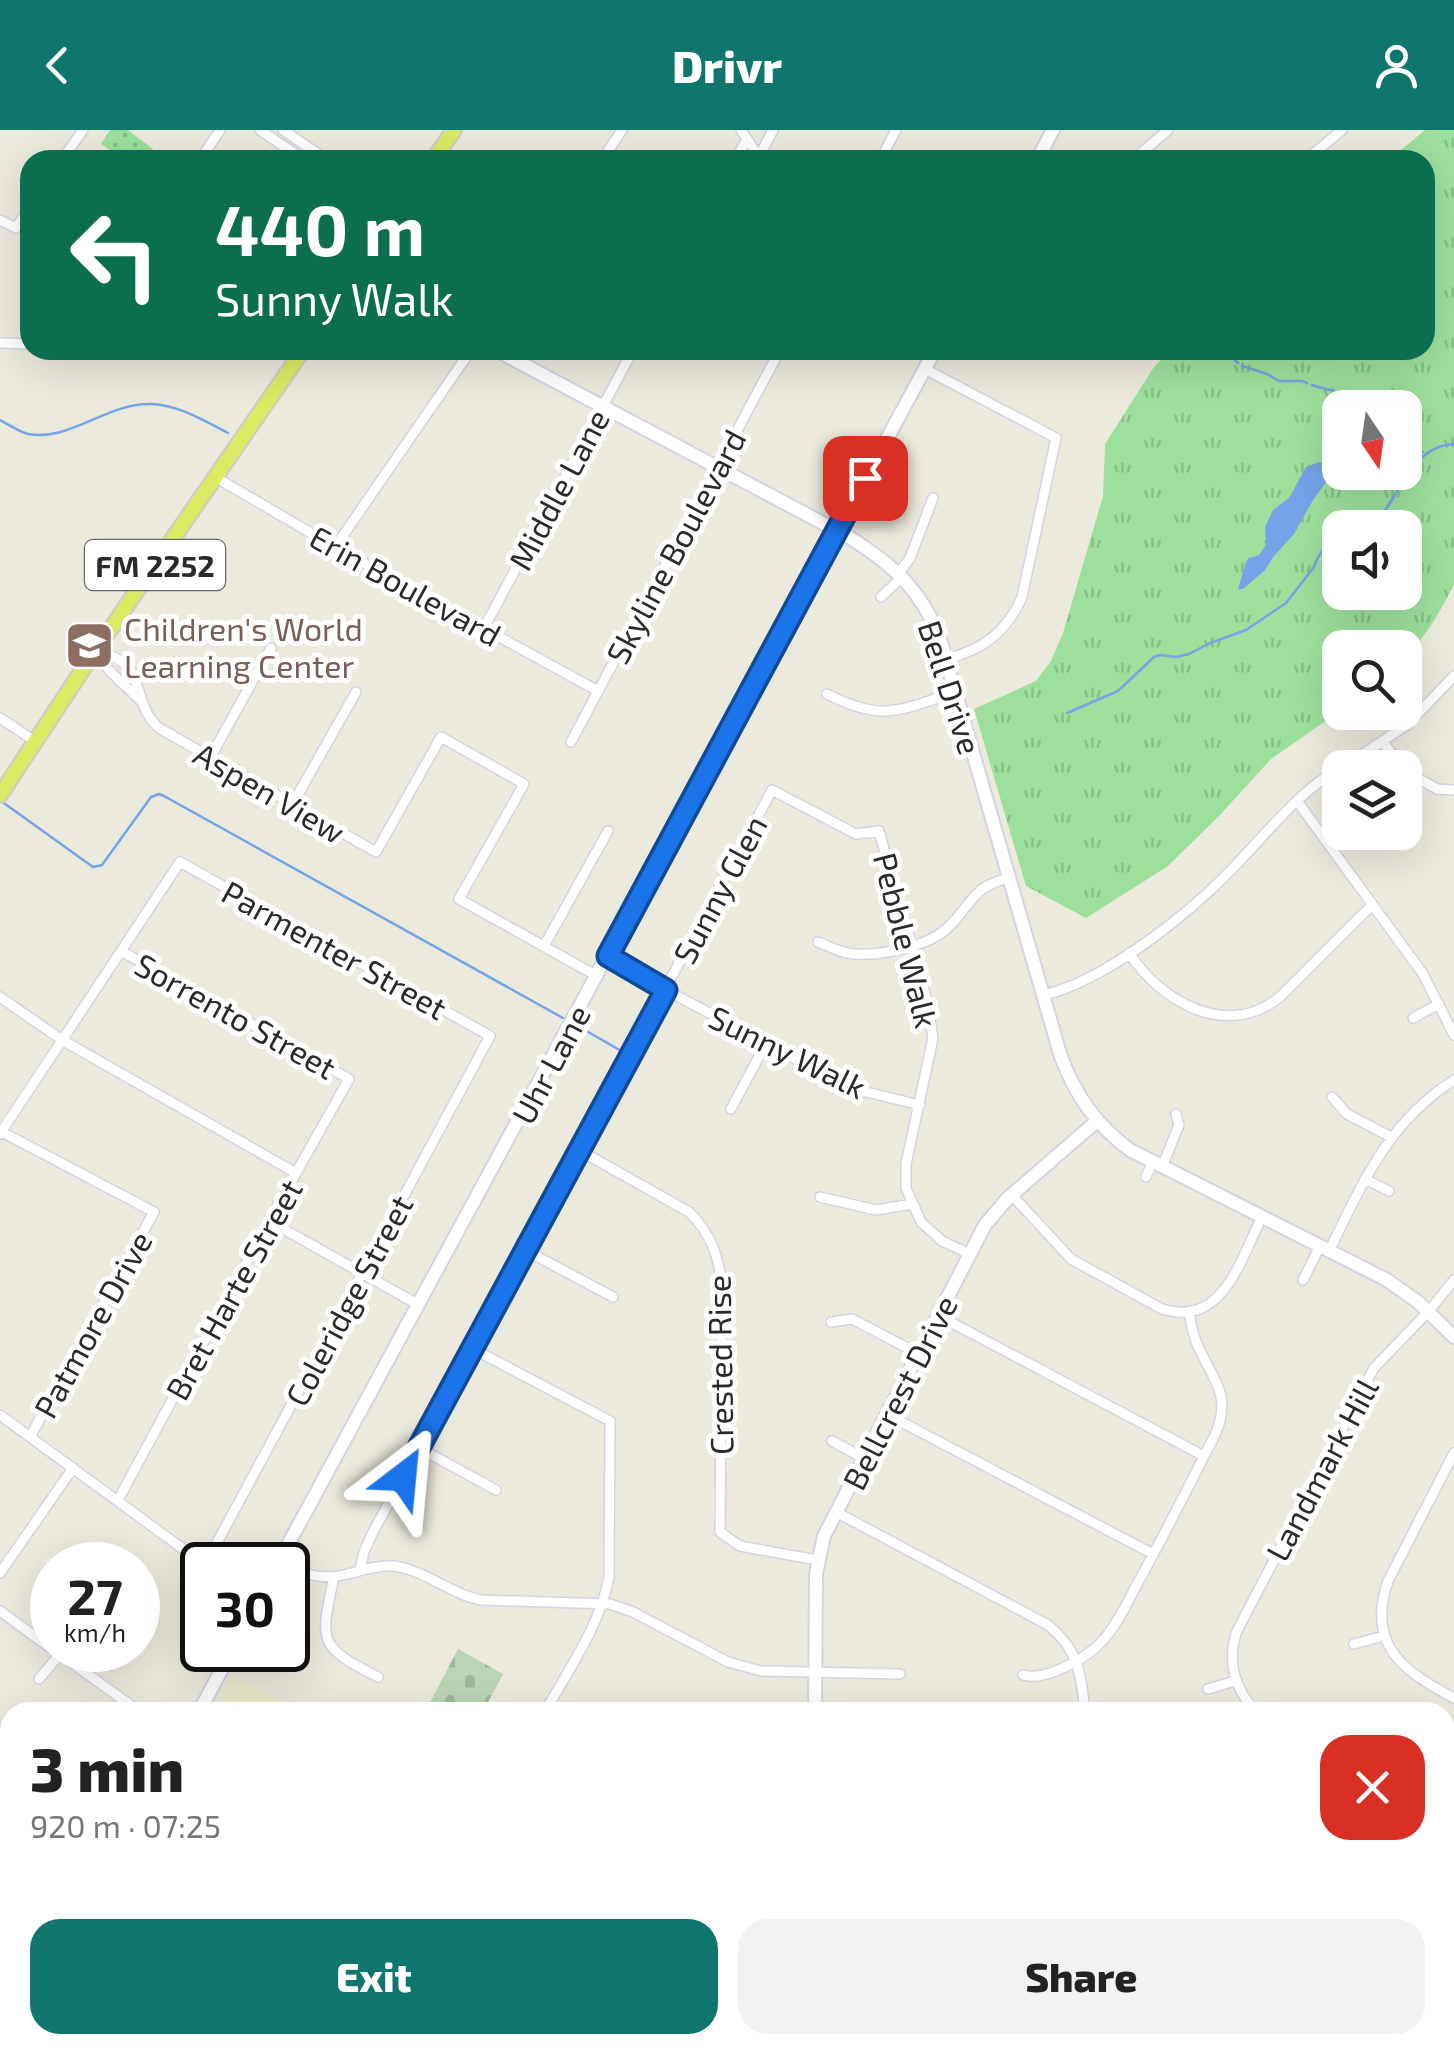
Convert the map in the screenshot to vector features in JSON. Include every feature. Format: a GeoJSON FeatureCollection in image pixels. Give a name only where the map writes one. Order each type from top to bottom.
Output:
{"type":"FeatureCollection","features":[{"type":"Feature","properties":{"kind":"main road","name":"FM 2252"},"geometry":{"type":"LineString","coordinates":[[0,794],[295,360]]}},
{"type":"Feature","properties":{"kind":"street"},"geometry":{"type":"LineString","coordinates":[[260,130],[289,150]]}},
{"type":"Feature","properties":{"kind":"street"},"geometry":{"type":"LineString","coordinates":[[283,130],[312,150]]}},
{"type":"Feature","properties":{"kind":"street"},"geometry":{"type":"LineString","coordinates":[[1145,150],[1168,130]]}},
{"type":"Feature","properties":{"kind":"street"},"geometry":{"type":"LineString","coordinates":[[1318,150],[1342,130]]}},
{"type":"Feature","properties":{"kind":"street"},"geometry":{"type":"LineString","coordinates":[[0,220],[16,228],[20,222]]}},
{"type":"Feature","properties":{"kind":"street"},"geometry":{"type":"LineString","coordinates":[[335,546],[464,360]]}},
{"type":"Feature","properties":{"kind":"street","name":"Bell Drive"},"geometry":{"type":"LineString","coordinates":[[515,360],[836,531],[880,556],[901,575],[934,624],[1068,1075],[1086,1109],[1117,1141],[1157,1165],[1387,1280],[1406,1292],[1454,1337]]}},
{"type":"Feature","properties":{"kind":"street","name":"Middle Lane"},"geometry":{"type":"LineString","coordinates":[[484,628],[628,360]]}},
{"type":"Feature","properties":{"kind":"street","name":"Skyline Boulevard"},"geometry":{"type":"LineString","coordinates":[[571,742],[775,360]]}},
{"type":"Feature","properties":{"kind":"street","name":"Uhr Lane"},"geometry":{"type":"LineString","coordinates":[[293,1542],[930,360]]}},
{"type":"Feature","properties":{"kind":"street"},"geometry":{"type":"LineString","coordinates":[[925,369],[1056,438],[1022,597],[1014,615],[986,644],[946,659]]}},
{"type":"Feature","properties":{"kind":"street","name":"Erin Boulevard"},"geometry":{"type":"LineString","coordinates":[[215,478],[598,690]]}},
{"type":"Feature","properties":{"kind":"street"},"geometry":{"type":"LineString","coordinates":[[880,598],[910,558],[932,498]]}},
{"type":"Feature","properties":{"kind":"street"},"geometry":{"type":"LineString","coordinates":[[210,758],[272,648]]}},
{"type":"Feature","properties":{"kind":"street","name":"Aspen View"},"geometry":{"type":"LineString","coordinates":[[96,652],[104,666],[142,702],[154,725],[376,852],[440,737],[524,784],[460,899],[598,976]]}},
{"type":"Feature","properties":{"kind":"street"},"geometry":{"type":"LineString","coordinates":[[1370,750],[1408,724],[1454,676]]}},
{"type":"Feature","properties":{"kind":"street"},"geometry":{"type":"LineString","coordinates":[[292,805],[356,692]]}},
{"type":"Feature","properties":{"kind":"street"},"geometry":{"type":"LineString","coordinates":[[826,694],[864,710],[880,712],[896,711],[956,692]]}},
{"type":"Feature","properties":{"kind":"street"},"geometry":{"type":"LineString","coordinates":[[0,718],[36,742]]}},
{"type":"Feature","properties":{"kind":"street"},"geometry":{"type":"LineString","coordinates":[[1383,742],[1389,750]]}},
{"type":"Feature","properties":{"kind":"street"},"geometry":{"type":"LineString","coordinates":[[1043,995],[1080,983],[1184,915],[1296,801],[1322,780]]}},
{"type":"Feature","properties":{"kind":"street"},"geometry":{"type":"LineString","coordinates":[[1422,780],[1437,789],[1454,790]]}},
{"type":"Feature","properties":{"kind":"street","name":"Pebble Walk"},"geometry":{"type":"LineString","coordinates":[[772,790],[856,834],[879,831],[930,1012],[933,1038],[906,1164],[906,1188],[912,1204]]}},
{"type":"Feature","properties":{"kind":"street","name":"Sunny Glen"},"geometry":{"type":"LineString","coordinates":[[360,1570],[371,1536],[772,790]]}},
{"type":"Feature","properties":{"kind":"street"},"geometry":{"type":"LineString","coordinates":[[1296,801],[1423,974],[1454,1035]]}},
{"type":"Feature","properties":{"kind":"street"},"geometry":{"type":"LineString","coordinates":[[544,946],[608,831]]}},
{"type":"Feature","properties":{"kind":"street","name":"Parmenter Street"},"geometry":{"type":"LineString","coordinates":[[123,952],[180,862],[490,1036]]}},
{"type":"Feature","properties":{"kind":"street"},"geometry":{"type":"LineString","coordinates":[[818,942],[861,955],[936,937],[959,918],[980,890],[1009,877]]}},
{"type":"Feature","properties":{"kind":"street"},"geometry":{"type":"LineString","coordinates":[[1129,953],[1154,983],[1188,1005],[1214,1015],[1244,1016],[1281,996],[1372,906]]}},
{"type":"Feature","properties":{"kind":"street"},"geometry":{"type":"LineString","coordinates":[[1,1133],[123,952]]}},
{"type":"Feature","properties":{"kind":"street","name":"Sorrento Street"},"geometry":{"type":"LineString","coordinates":[[123,952],[349,1079]]}},
{"type":"Feature","properties":{"kind":"street","name":"Sunny Walk"},"geometry":{"type":"LineString","coordinates":[[608,956],[854,1089],[920,1104]]}},
{"type":"Feature","properties":{"kind":"street"},"geometry":{"type":"LineString","coordinates":[[0,997],[62,1040],[296,1173]]}},
{"type":"Feature","properties":{"kind":"street"},"geometry":{"type":"LineString","coordinates":[[1413,1018],[1439,1004]]}},
{"type":"Feature","properties":{"kind":"street","name":"Coleridge Street"},"geometry":{"type":"LineString","coordinates":[[217,1542],[490,1036]]}},
{"type":"Feature","properties":{"kind":"street"},"geometry":{"type":"LineString","coordinates":[[730,1109],[766,1043]]}},
{"type":"Feature","properties":{"kind":"street","name":"Bret Harte Street"},"geometry":{"type":"LineString","coordinates":[[118,1500],[349,1079]]}},
{"type":"Feature","properties":{"kind":"street"},"geometry":{"type":"LineString","coordinates":[[1303,1280],[1391,1137],[1414,1110],[1454,1080]]}},
{"type":"Feature","properties":{"kind":"street"},"geometry":{"type":"LineString","coordinates":[[1332,1097],[1342,1110],[1391,1137]]}},
{"type":"Feature","properties":{"kind":"street"},"geometry":{"type":"LineString","coordinates":[[1146,1176],[1157,1165],[1179,1125],[1176,1114]]}},
{"type":"Feature","properties":{"kind":"street","name":"Bellcrest Drive"},"geometry":{"type":"LineString","coordinates":[[815,1702],[817,1560],[824,1536],[991,1216],[1097,1122]]}},
{"type":"Feature","properties":{"kind":"street","name":"Patmore Drive"},"geometry":{"type":"LineString","coordinates":[[1,1133],[154,1212],[30,1437]]}},
{"type":"Feature","properties":{"kind":"street","name":"Crested Rise"},"geometry":{"type":"LineString","coordinates":[[579,1150],[674,1201],[702,1226],[715,1249],[722,1287],[720,1532],[740,1546],[817,1560]]}},
{"type":"Feature","properties":{"kind":"street"},"geometry":{"type":"LineString","coordinates":[[1365,1180],[1389,1191]]}},
{"type":"Feature","properties":{"kind":"street"},"geometry":{"type":"LineString","coordinates":[[1012,1194],[1071,1259],[1175,1313],[1206,1307],[1226,1288],[1262,1217]]}},
{"type":"Feature","properties":{"kind":"street"},"geometry":{"type":"LineString","coordinates":[[820,1197],[876,1210],[912,1204],[928,1230],[970,1254]]}},
{"type":"Feature","properties":{"kind":"street"},"geometry":{"type":"LineString","coordinates":[[268,1221],[419,1305]]}},
{"type":"Feature","properties":{"kind":"street"},"geometry":{"type":"LineString","coordinates":[[525,1250],[613,1296]]}},
{"type":"Feature","properties":{"kind":"street","name":"Landmark Hill"},"geometry":{"type":"LineString","coordinates":[[1235,1681],[1232,1658],[1236,1633],[1374,1368],[1454,1280]]}},
{"type":"Feature","properties":{"kind":"street"},"geometry":{"type":"LineString","coordinates":[[1023,1674],[1046,1676],[1091,1652],[1103,1641],[1154,1554],[1218,1428],[1223,1403],[1216,1378],[1195,1339],[1189,1313]]}},
{"type":"Feature","properties":{"kind":"street"},"geometry":{"type":"LineString","coordinates":[[938,1316],[1204,1456]]}},
{"type":"Feature","properties":{"kind":"street"},"geometry":{"type":"LineString","coordinates":[[831,1322],[852,1320],[919,1354]]}},
{"type":"Feature","properties":{"kind":"street"},"geometry":{"type":"LineString","coordinates":[[472,1349],[610,1422],[608,1578],[602,1604],[550,1702]]}},
{"type":"Feature","properties":{"kind":"street"},"geometry":{"type":"LineString","coordinates":[[888,1414],[1154,1554]]}},
{"type":"Feature","properties":{"kind":"street"},"geometry":{"type":"LineString","coordinates":[[0,1415],[180,1546]]}},
{"type":"Feature","properties":{"kind":"street"},"geometry":{"type":"LineString","coordinates":[[832,1441],[865,1459]]}},
{"type":"Feature","properties":{"kind":"street"},"geometry":{"type":"LineString","coordinates":[[419,1448],[496,1490]]}},
{"type":"Feature","properties":{"kind":"street"},"geometry":{"type":"LineString","coordinates":[[1454,1453],[1388,1581],[1380,1608],[1390,1648],[1412,1674],[1454,1698]]}},
{"type":"Feature","properties":{"kind":"street"},"geometry":{"type":"LineString","coordinates":[[0,1573],[73,1468]]}},
{"type":"Feature","properties":{"kind":"street"},"geometry":{"type":"LineString","coordinates":[[836,1512],[1048,1625],[1060,1635],[1076,1660],[1083,1702]]}},
{"type":"Feature","properties":{"kind":"street"},"geometry":{"type":"LineString","coordinates":[[310,1575],[334,1577],[389,1566],[412,1570],[480,1600],[602,1604],[633,1612],[738,1666],[760,1671],[900,1674]]}},
{"type":"Feature","properties":{"kind":"street"},"geometry":{"type":"LineString","coordinates":[[334,1577],[324,1624],[327,1643],[344,1660],[378,1677]]}},
{"type":"Feature","properties":{"kind":"street"},"geometry":{"type":"LineString","coordinates":[[0,1611],[30,1633]]}},
{"type":"Feature","properties":{"kind":"street"},"geometry":{"type":"LineString","coordinates":[[1354,1644],[1384,1636]]}},
{"type":"Feature","properties":{"kind":"street"},"geometry":{"type":"LineString","coordinates":[[39,1679],[43,1672]]}},
{"type":"Feature","properties":{"kind":"street"},"geometry":{"type":"LineString","coordinates":[[84,1672],[126,1702]]}},
{"type":"Feature","properties":{"kind":"street"},"geometry":{"type":"LineString","coordinates":[[204,1702],[220,1672]]}},
{"type":"Feature","properties":{"kind":"street"},"geometry":{"type":"LineString","coordinates":[[1208,1689],[1235,1681],[1247,1702]]}},
{"type":"Feature","properties":{"kind":"shaded area"},"geometry":{"type":"Polygon","coordinates":[[[233,1675],[284,1702],[218,1702],[233,1675]]]}},
{"type":"Feature","properties":{"kind":"green space"},"geometry":{"type":"Polygon","coordinates":[[[110,130],[128,130],[153,149],[110,150],[101,144],[110,130]]]}},
{"type":"Feature","properties":{"kind":"green space"},"geometry":{"type":"Polygon","coordinates":[[[1425,130],[1454,130],[1454,584],[1422,638],[1422,630],[1322,630],[1322,724],[1271,759],[1168,866],[1086,918],[1026,886],[974,709],[1036,681],[1051,661],[1063,633],[1103,496],[1105,444],[1161,360],[1435,360],[1435,150],[1401,150],[1425,130]]]}},
{"type":"Feature","properties":{"kind":"green space"},"geometry":{"type":"Polygon","coordinates":[[[458,1649],[503,1674],[488,1702],[430,1702],[458,1649]]]}},
{"type":"Feature","properties":{"kind":"water"},"geometry":{"type":"Polygon","coordinates":[[[1322,463],[1322,488],[1294,534],[1265,570],[1238,589],[1246,562],[1259,555],[1266,545],[1265,527],[1273,510],[1289,498],[1306,467],[1322,463]]]}},
{"type":"Feature","properties":{"kind":"waterway"},"geometry":{"type":"LineString","coordinates":[[1235,360],[1238,363]]}},
{"type":"Feature","properties":{"kind":"waterway"},"geometry":{"type":"LineString","coordinates":[[1242,366],[1279,381],[1307,383]]}},
{"type":"Feature","properties":{"kind":"waterway"},"geometry":{"type":"LineString","coordinates":[[1312,385],[1328,390]]}},
{"type":"Feature","properties":{"kind":"waterway"},"geometry":{"type":"LineString","coordinates":[[0,420],[25,433],[43,435],[118,410],[158,404],[190,414],[228,433]]}},
{"type":"Feature","properties":{"kind":"waterway"},"geometry":{"type":"LineString","coordinates":[[1385,510],[1426,454],[1454,444]]}},
{"type":"Feature","properties":{"kind":"waterway"},"geometry":{"type":"LineString","coordinates":[[1067,713],[1118,691],[1154,657],[1189,654],[1246,630],[1286,603],[1322,550]]}},
{"type":"Feature","properties":{"kind":"waterway"},"geometry":{"type":"LineString","coordinates":[[1,801],[93,867],[102,865],[151,797],[159,794],[563,1018]]}},
{"type":"Feature","properties":{"kind":"waterway"},"geometry":{"type":"LineString","coordinates":[[583,1029],[623,1052]]}},
{"type":"Feature","properties":{"kind":"place","name":"Children's World Learning Center"},"geometry":{"type":"Point","coordinates":[89,646]}},
{"type":"Feature","properties":{"kind":"route"},"geometry":{"type":"LineString","coordinates":[[403,1477],[666,990],[608,956],[865,478]]}}]}
